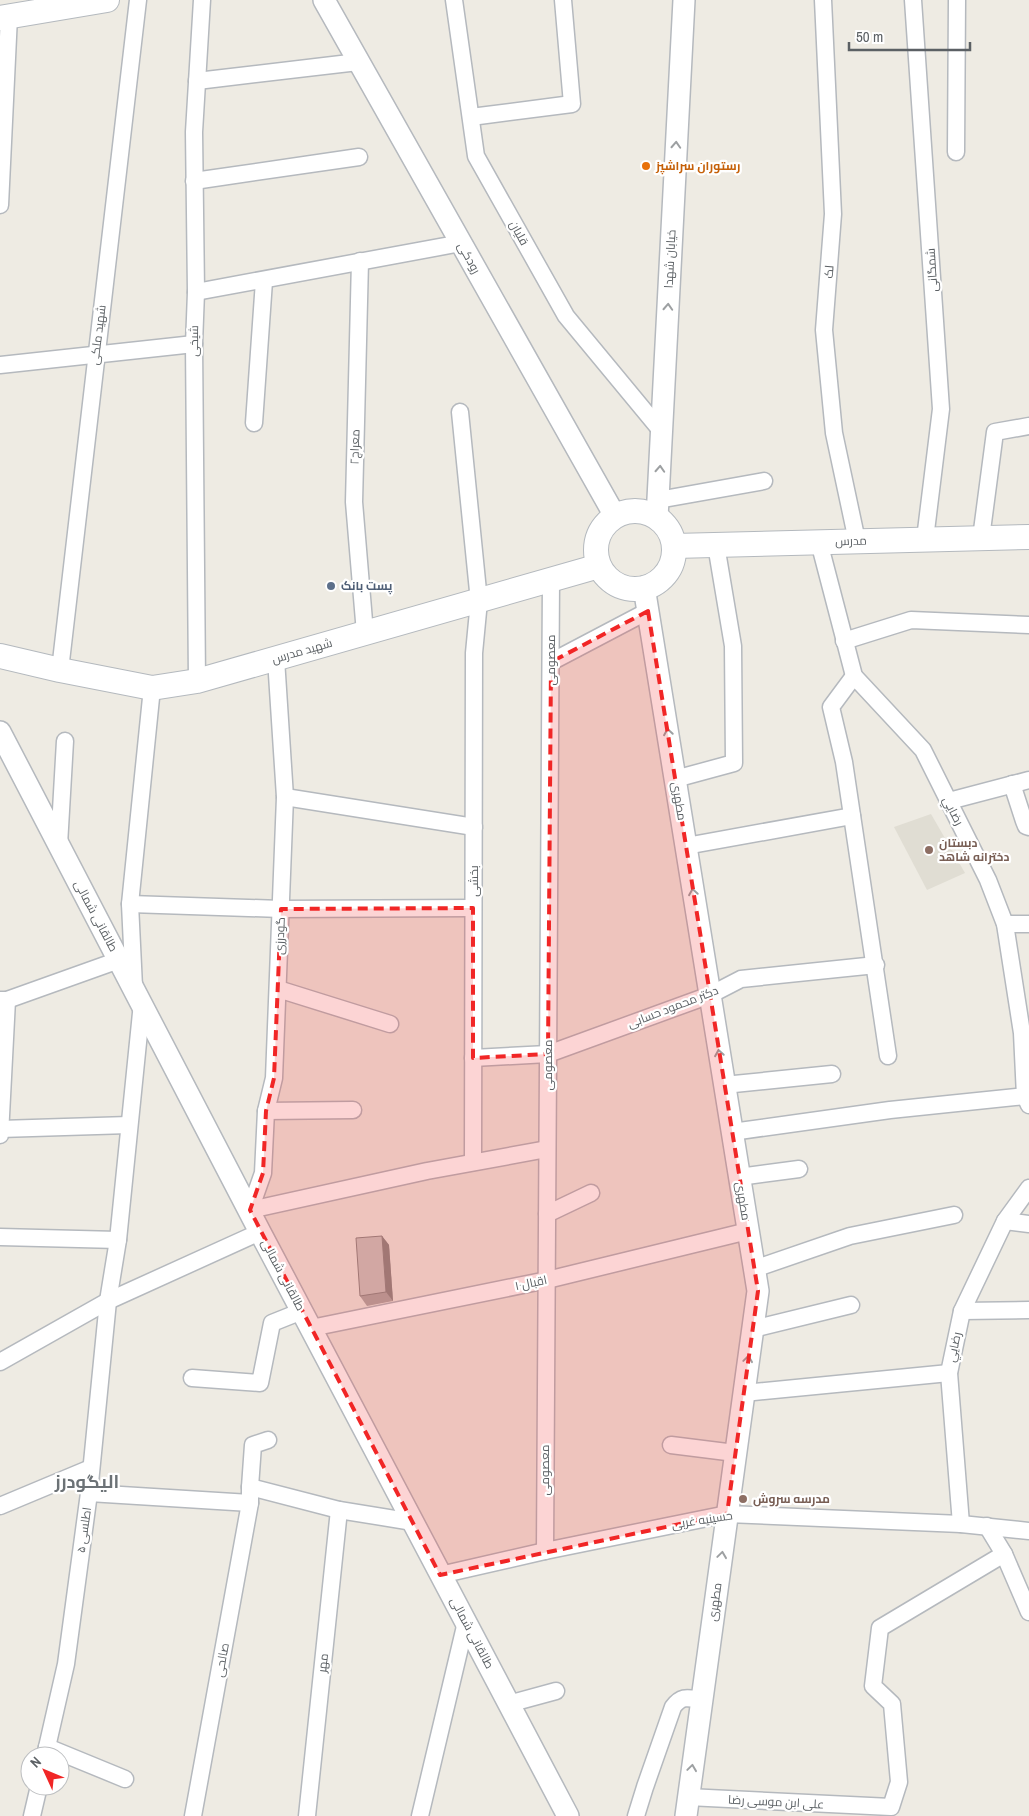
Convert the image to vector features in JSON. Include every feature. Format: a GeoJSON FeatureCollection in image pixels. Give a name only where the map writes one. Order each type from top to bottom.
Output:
{"type":"FeatureCollection","features":[{"type":"Feature","properties":{"kind":"main road"},"geometry":{"type":"LineString","coordinates":[[4,17],[107,0]]}},
{"type":"Feature","properties":{"kind":"main road"},"geometry":{"type":"LineString","coordinates":[[658,509],[671,535],[674,546],[670,567],[654,583],[644,587],[623,587],[613,582],[605,575],[596,555],[596,544],[603,528],[614,516],[625,512],[647,513],[658,509]]}},
{"type":"Feature","properties":{"kind":"main road","name":"مدرس"},"geometry":{"type":"LineString","coordinates":[[674,546],[1029,537]]}},
{"type":"Feature","properties":{"kind":"main road","name":"شهید مدرس"},"geometry":{"type":"LineString","coordinates":[[0,656],[152,688],[197,682],[600,566]]}},
{"type":"Feature","properties":{"kind":"street","name":"شهید ملکی"},"geometry":{"type":"LineString","coordinates":[[60,670],[138,0]]}},
{"type":"Feature","properties":{"kind":"street","name":"شیخی"},"geometry":{"type":"LineString","coordinates":[[197,682],[194,132],[202,0]]}},
{"type":"Feature","properties":{"kind":"street","name":"رودکی"},"geometry":{"type":"LineString","coordinates":[[324,0],[614,516]]}},
{"type":"Feature","properties":{"kind":"street","name":"قلیان"},"geometry":{"type":"LineString","coordinates":[[454,0],[476,156],[566,316],[662,432]]}},
{"type":"Feature","properties":{"kind":"street"},"geometry":{"type":"LineString","coordinates":[[471,117],[572,104],[563,0]]}},
{"type":"Feature","properties":{"kind":"street","name":"خیابان شهدا"},"geometry":{"type":"LineString","coordinates":[[658,509],[684,0]]}},
{"type":"Feature","properties":{"kind":"street","name":"لک"},"geometry":{"type":"LineString","coordinates":[[823,0],[833,214],[824,330],[834,433],[857,541]]}},
{"type":"Feature","properties":{"kind":"street","name":"شمگانی"},"geometry":{"type":"LineString","coordinates":[[913,0],[941,409],[925,540]]}},
{"type":"Feature","properties":{"kind":"street"},"geometry":{"type":"LineString","coordinates":[[956,152],[957,0]]}},
{"type":"Feature","properties":{"kind":"street"},"geometry":{"type":"LineString","coordinates":[[0,205],[4,17]]}},
{"type":"Feature","properties":{"kind":"street"},"geometry":{"type":"LineString","coordinates":[[197,81],[358,62]]}},
{"type":"Feature","properties":{"kind":"street"},"geometry":{"type":"LineString","coordinates":[[194,180],[359,157]]}},
{"type":"Feature","properties":{"kind":"street"},"geometry":{"type":"LineString","coordinates":[[196,292],[264,281],[461,243]]}},
{"type":"Feature","properties":{"kind":"street","name":"معراج۲"},"geometry":{"type":"LineString","coordinates":[[360,261],[354,502],[365,633]]}},
{"type":"Feature","properties":{"kind":"street"},"geometry":{"type":"LineString","coordinates":[[254,423],[264,281]]}},
{"type":"Feature","properties":{"kind":"street"},"geometry":{"type":"LineString","coordinates":[[0,365],[194,344]]}},
{"type":"Feature","properties":{"kind":"street","name":"بخشی"},"geometry":{"type":"LineString","coordinates":[[460,412],[479,600],[474,653],[473,1162]]}},
{"type":"Feature","properties":{"kind":"street"},"geometry":{"type":"LineString","coordinates":[[981,538],[995,432],[1029,426]]}},
{"type":"Feature","properties":{"kind":"street"},"geometry":{"type":"LineString","coordinates":[[658,509],[764,481]]}},
{"type":"Feature","properties":{"kind":"street","name":"رضایي"},"geometry":{"type":"LineString","coordinates":[[819,542],[854,676],[923,750],[988,880],[1005,924],[1026,1033],[1027,1101]]}},
{"type":"Feature","properties":{"kind":"street"},"geometry":{"type":"LineString","coordinates":[[675,779],[734,763],[733,646],[716,545]]}},
{"type":"Feature","properties":{"kind":"street","name":"معصومی"},"geometry":{"type":"LineString","coordinates":[[545,1551],[551,580]]}},
{"type":"Feature","properties":{"kind":"street","name":"مطهری"},"geometry":{"type":"LineString","coordinates":[[644,587],[758,1291],[687,1807]]}},
{"type":"Feature","properties":{"kind":"street"},"geometry":{"type":"LineString","coordinates":[[550,662],[648,611]]}},
{"type":"Feature","properties":{"kind":"street"},"geometry":{"type":"LineString","coordinates":[[844,640],[911,620],[1029,625]]}},
{"type":"Feature","properties":{"kind":"street","name":"گودرزی"},"geometry":{"type":"LineString","coordinates":[[250,1210],[263,1173],[266,1111],[274,1078],[285,797],[276,659]]}},
{"type":"Feature","properties":{"kind":"street"},"geometry":{"type":"LineString","coordinates":[[854,676],[830,707],[844,762],[876,965],[888,1056]]}},
{"type":"Feature","properties":{"kind":"street","name":"اطلسی ۵"},"geometry":{"type":"LineString","coordinates":[[47,1746],[66,1664],[89,1493],[108,1301],[118,1240],[129,1125],[138,996],[130,904],[152,688]]}},
{"type":"Feature","properties":{"kind":"street","name":"طالقانی شمالی"},"geometry":{"type":"LineString","coordinates":[[0,732],[260,1232],[568,1816]]}},
{"type":"Feature","properties":{"kind":"street"},"geometry":{"type":"LineString","coordinates":[[59,845],[65,741]]}},
{"type":"Feature","properties":{"kind":"street"},"geometry":{"type":"LineString","coordinates":[[948,801],[1029,780]]}},
{"type":"Feature","properties":{"kind":"street"},"geometry":{"type":"LineString","coordinates":[[1012,784],[1024,821],[1026,826],[1029,827]]}},
{"type":"Feature","properties":{"kind":"street"},"geometry":{"type":"LineString","coordinates":[[285,797],[474,827]]}},
{"type":"Feature","properties":{"kind":"street"},"geometry":{"type":"LineString","coordinates":[[686,846],[852,816]]}},
{"type":"Feature","properties":{"kind":"street"},"geometry":{"type":"LineString","coordinates":[[130,904],[281,909],[473,908]]}},
{"type":"Feature","properties":{"kind":"street"},"geometry":{"type":"LineString","coordinates":[[1005,924],[1029,924]]}},
{"type":"Feature","properties":{"kind":"street"},"geometry":{"type":"LineString","coordinates":[[0,1135],[4,1000],[119,960]]}},
{"type":"Feature","properties":{"kind":"street","name":"دکتر محمود حسابی"},"geometry":{"type":"LineString","coordinates":[[473,1058],[548,1054],[710,995],[741,979],[876,965]]}},
{"type":"Feature","properties":{"kind":"street"},"geometry":{"type":"LineString","coordinates":[[278,989],[390,1024]]}},
{"type":"Feature","properties":{"kind":"street"},"geometry":{"type":"LineString","coordinates":[[724,1085],[832,1074]]}},
{"type":"Feature","properties":{"kind":"street"},"geometry":{"type":"LineString","coordinates":[[732,1132],[890,1110],[1027,1101]]}},
{"type":"Feature","properties":{"kind":"street"},"geometry":{"type":"LineString","coordinates":[[266,1111],[353,1110]]}},
{"type":"Feature","properties":{"kind":"street"},"geometry":{"type":"LineString","coordinates":[[0,1129],[129,1125]]}},
{"type":"Feature","properties":{"kind":"street"},"geometry":{"type":"LineString","coordinates":[[250,1210],[473,1162],[547,1149]]}},
{"type":"Feature","properties":{"kind":"street"},"geometry":{"type":"LineString","coordinates":[[739,1177],[799,1169]]}},
{"type":"Feature","properties":{"kind":"street","name":"رضایي"},"geometry":{"type":"LineString","coordinates":[[961,1524],[949,1373],[962,1310],[1005,1222],[1029,1188]]}},
{"type":"Feature","properties":{"kind":"street"},"geometry":{"type":"LineString","coordinates":[[547,1214],[591,1194]]}},
{"type":"Feature","properties":{"kind":"street"},"geometry":{"type":"LineString","coordinates":[[754,1268],[850,1236],[954,1215]]}},
{"type":"Feature","properties":{"kind":"street"},"geometry":{"type":"LineString","coordinates":[[1005,1222],[1029,1224]]}},
{"type":"Feature","properties":{"kind":"street","name":"اقبال۱۰"},"geometry":{"type":"LineString","coordinates":[[192,1378],[260,1383],[272,1323],[547,1280],[748,1231]]}},
{"type":"Feature","properties":{"kind":"street"},"geometry":{"type":"LineString","coordinates":[[0,1362],[108,1301],[260,1232]]}},
{"type":"Feature","properties":{"kind":"street"},"geometry":{"type":"LineString","coordinates":[[0,1237],[118,1240]]}},
{"type":"Feature","properties":{"kind":"street"},"geometry":{"type":"LineString","coordinates":[[753,1329],[851,1305]]}},
{"type":"Feature","properties":{"kind":"street"},"geometry":{"type":"LineString","coordinates":[[962,1310],[1029,1310]]}},
{"type":"Feature","properties":{"kind":"street"},"geometry":{"type":"LineString","coordinates":[[744,1393],[949,1373]]}},
{"type":"Feature","properties":{"kind":"street","name":"صالحی"},"geometry":{"type":"LineString","coordinates":[[193,1816],[250,1495],[253,1445],[268,1440]]}},
{"type":"Feature","properties":{"kind":"street"},"geometry":{"type":"LineString","coordinates":[[671,1445],[736,1453]]}},
{"type":"Feature","properties":{"kind":"street"},"geometry":{"type":"LineString","coordinates":[[0,1506],[91,1468]]}},
{"type":"Feature","properties":{"kind":"street"},"geometry":{"type":"LineString","coordinates":[[89,1493],[250,1495],[413,1522]]}},
{"type":"Feature","properties":{"kind":"street","name":"مهر"},"geometry":{"type":"LineString","coordinates":[[307,1816],[339,1510]]}},
{"type":"Feature","properties":{"kind":"street","name":"حسینیه غربی"},"geometry":{"type":"LineString","coordinates":[[440,1575],[545,1551],[727,1514],[961,1524],[1029,1531]]}},
{"type":"Feature","properties":{"kind":"street"},"geometry":{"type":"LineString","coordinates":[[987,1526],[1004,1554],[1029,1612]]}},
{"type":"Feature","properties":{"kind":"street","name":"علی ابن موسی رضا"},"geometry":{"type":"LineString","coordinates":[[687,1807],[891,1807],[898,1782],[892,1704],[873,1686],[880,1628],[1004,1554]]}},
{"type":"Feature","properties":{"kind":"street"},"geometry":{"type":"LineString","coordinates":[[420,1816],[466,1622]]}},
{"type":"Feature","properties":{"kind":"street"},"geometry":{"type":"LineString","coordinates":[[508,1704],[556,1691]]}},
{"type":"Feature","properties":{"kind":"street"},"geometry":{"type":"LineString","coordinates":[[636,1816],[673,1707],[678,1700],[686,1698],[702,1700]]}},
{"type":"Feature","properties":{"kind":"street"},"geometry":{"type":"LineString","coordinates":[[70,1760],[125,1779]]}},
{"type":"Feature","properties":{"kind":"street"},"geometry":{"type":"LineString","coordinates":[[32,1816],[37,1796]]}},
{"type":"Feature","properties":{"kind":"highlighted area"},"geometry":{"type":"Polygon","coordinates":[[[648,611],[758,1291],[727,1514],[440,1575],[250,1210],[263,1173],[266,1111],[274,1078],[281,909],[473,908],[473,1058],[548,1054],[551,662],[648,611]]]}},
{"type":"Feature","properties":{"kind":"shaded area","name":"دبستان دخترانه شاهد"},"geometry":{"type":"Polygon","coordinates":[[[931,814],[965,873],[927,890],[894,827],[931,814]]]}},
{"type":"Feature","properties":{"kind":"building"},"geometry":{"type":"Polygon","coordinates":[[[382,1236],[386,1292],[360,1296],[356,1238],[382,1236]]]}},
{"type":"Feature","properties":{"kind":"place","name":"رستوران سراشپز"},"geometry":{"type":"Point","coordinates":[646,166]}},
{"type":"Feature","properties":{"kind":"place","name":"پست بانک"},"geometry":{"type":"Point","coordinates":[331,586]}},
{"type":"Feature","properties":{"kind":"place","name":"دبستان دخترانه شاهد"},"geometry":{"type":"Point","coordinates":[929,850]}},
{"type":"Feature","properties":{"kind":"place","name":"مدرسه سروش"},"geometry":{"type":"Point","coordinates":[743,1499]}},
{"type":"Feature","properties":{"kind":"district","name":"الیگودرز"},"geometry":{"type":"Point","coordinates":[87,1482]}}]}
